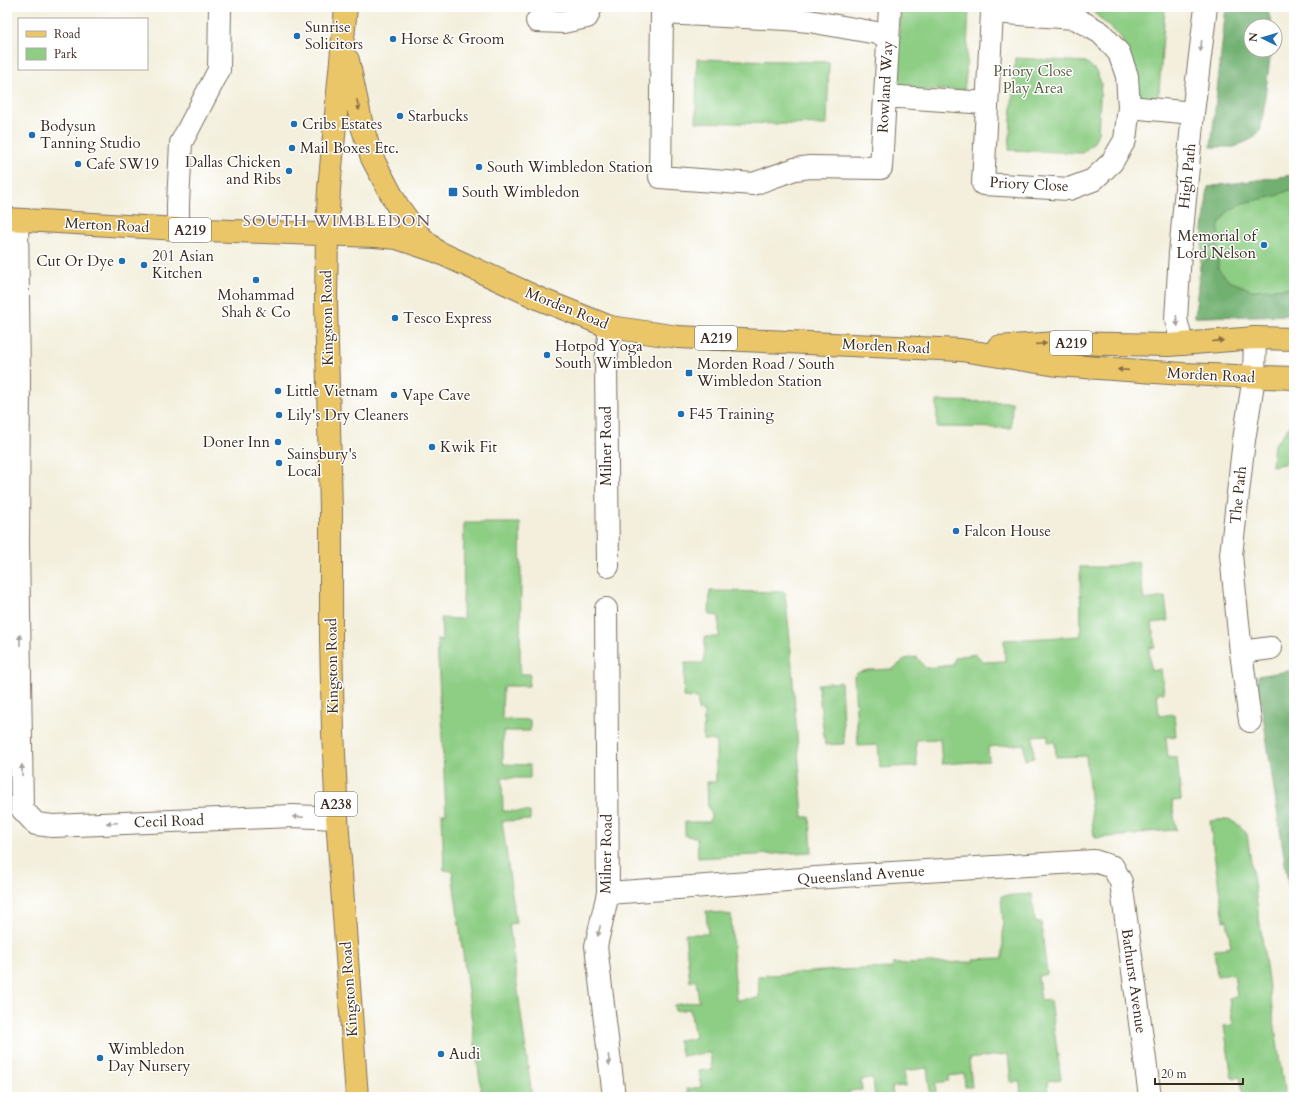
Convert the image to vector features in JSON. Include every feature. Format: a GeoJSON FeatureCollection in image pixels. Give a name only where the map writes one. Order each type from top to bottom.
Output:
{"type":"FeatureCollection","features":[{"type":"Feature","properties":{"kind":"main road","name":"A238"},"geometry":{"type":"LineString","coordinates":[[327,234],[330,182],[346,7]]}},
{"type":"Feature","properties":{"kind":"main road","name":"A238"},"geometry":{"type":"LineString","coordinates":[[344,39],[362,126],[372,158],[397,205],[418,234],[436,251]]}},
{"type":"Feature","properties":{"kind":"main road","name":"Merton Road"},"geometry":{"type":"LineString","coordinates":[[12,219],[178,229],[327,234]]}},
{"type":"Feature","properties":{"kind":"main road","name":"Morden Road"},"geometry":{"type":"LineString","coordinates":[[327,234],[397,238],[436,251],[540,299],[610,327],[678,337],[961,350],[1057,365],[1183,374],[1294,378]]}},
{"type":"Feature","properties":{"kind":"main road","name":"Kingston Road"},"geometry":{"type":"LineString","coordinates":[[327,234],[326,302],[331,638],[337,818],[356,1097]]}},
{"type":"Feature","properties":{"kind":"main road","name":"Morden Road"},"geometry":{"type":"LineString","coordinates":[[961,350],[1058,343],[1182,344],[1255,338],[1294,339]]}},
{"type":"Feature","properties":{"kind":"street"},"geometry":{"type":"LineString","coordinates":[[178,229],[181,143],[219,70],[220,7]]}},
{"type":"Feature","properties":{"kind":"street"},"geometry":{"type":"LineString","coordinates":[[537,22],[562,22],[587,17],[591,7]]}},
{"type":"Feature","properties":{"kind":"street","name":"Rowland Way"},"geometry":{"type":"LineString","coordinates":[[888,35],[794,20],[662,13],[660,177],[753,184],[795,168],[881,168],[890,7]]}},
{"type":"Feature","properties":{"kind":"street","name":"High Path"},"geometry":{"type":"LineString","coordinates":[[1182,344],[1176,319],[1180,252],[1193,113],[1206,7]]}},
{"type":"Feature","properties":{"kind":"street","name":"Priory Close"},"geometry":{"type":"LineString","coordinates":[[992,12],[1075,18],[1101,33],[1119,53],[1127,76],[1129,107],[1125,140],[1112,162],[1093,180],[1069,189],[983,184],[992,12]]}},
{"type":"Feature","properties":{"kind":"street"},"geometry":{"type":"LineString","coordinates":[[885,96],[987,103]]}},
{"type":"Feature","properties":{"kind":"street"},"geometry":{"type":"LineString","coordinates":[[1129,107],[1193,113]]}},
{"type":"Feature","properties":{"kind":"street"},"geometry":{"type":"LineString","coordinates":[[12,219],[19,377],[12,545],[15,812]]}},
{"type":"Feature","properties":{"kind":"street","name":"Milner Road"},"geometry":{"type":"LineString","coordinates":[[608,566],[606,363],[610,327]]}},
{"type":"Feature","properties":{"kind":"street","name":"The Path"},"geometry":{"type":"LineString","coordinates":[[1250,721],[1231,555],[1244,440],[1254,377],[1255,338]]}},
{"type":"Feature","properties":{"kind":"street","name":"Milner Road"},"geometry":{"type":"LineString","coordinates":[[606,609],[608,893],[596,946],[614,1097]]}},
{"type":"Feature","properties":{"kind":"street"},"geometry":{"type":"LineString","coordinates":[[1241,652],[1271,648]]}},
{"type":"Feature","properties":{"kind":"street","name":"Cecil Road"},"geometry":{"type":"LineString","coordinates":[[15,812],[36,824],[53,826],[293,816],[337,818]]}},
{"type":"Feature","properties":{"kind":"street","name":"Queensland Avenue"},"geometry":{"type":"LineString","coordinates":[[608,893],[1094,861],[1114,867]]}},
{"type":"Feature","properties":{"kind":"street","name":"Bathurst Avenue"},"geometry":{"type":"LineString","coordinates":[[1114,867],[1121,882],[1150,1097]]}},
{"type":"Feature","properties":{"kind":"green space"},"geometry":{"type":"Polygon","coordinates":[[[901,7],[969,7],[964,90],[904,90],[896,80],[901,7]]]}},
{"type":"Feature","properties":{"kind":"green space"},"geometry":{"type":"Polygon","coordinates":[[[1094,7],[1165,7],[1159,92],[1154,101],[1137,101],[1133,67],[1120,36],[1093,12],[1094,7]]]}},
{"type":"Feature","properties":{"kind":"green space"},"geometry":{"type":"Polygon","coordinates":[[[1226,7],[1267,7],[1270,18],[1243,18],[1243,58],[1270,58],[1261,129],[1252,139],[1234,147],[1211,147],[1226,7]]]}},
{"type":"Feature","properties":{"kind":"green space","name":"Priory Close Play Area"},"geometry":{"type":"Polygon","coordinates":[[[1015,58],[1086,62],[1096,71],[1101,83],[1098,133],[1093,144],[1082,153],[1009,150],[1015,58]]]}},
{"type":"Feature","properties":{"kind":"green space"},"geometry":{"type":"Polygon","coordinates":[[[697,59],[829,62],[827,125],[696,122],[697,59]]]}},
{"type":"Feature","properties":{"kind":"green space"},"geometry":{"type":"Polygon","coordinates":[[[1294,175],[1294,315],[1195,317],[1208,187],[1294,175]]]}},
{"type":"Feature","properties":{"kind":"green space"},"geometry":{"type":"Polygon","coordinates":[[[1294,175],[1294,188],[1276,196],[1243,203],[1227,212],[1219,225],[1218,248],[1210,248],[1202,238],[1208,187],[1294,175]]]}},
{"type":"Feature","properties":{"kind":"green space"},"geometry":{"type":"Polygon","coordinates":[[[1208,258],[1218,259],[1218,269],[1229,281],[1252,290],[1287,288],[1294,290],[1294,315],[1195,317],[1200,266],[1208,258]]]}},
{"type":"Feature","properties":{"kind":"green space"},"geometry":{"type":"Polygon","coordinates":[[[937,401],[1012,402],[1011,428],[937,427],[937,401]]]}},
{"type":"Feature","properties":{"kind":"green space"},"geometry":{"type":"Polygon","coordinates":[[[1294,423],[1294,462],[1272,466],[1274,445],[1294,423]]]}},
{"type":"Feature","properties":{"kind":"green space"},"geometry":{"type":"Polygon","coordinates":[[[464,523],[520,523],[520,674],[530,674],[529,686],[503,686],[502,719],[530,720],[530,731],[503,731],[503,764],[530,765],[530,778],[502,778],[503,811],[530,812],[530,820],[502,821],[516,923],[509,924],[532,1097],[482,1097],[452,871],[444,870],[442,814],[446,814],[437,639],[442,640],[441,618],[463,619],[464,523]]]}},
{"type":"Feature","properties":{"kind":"green space"},"geometry":{"type":"Polygon","coordinates":[[[1138,561],[1144,600],[1165,597],[1168,621],[1152,623],[1155,647],[1149,648],[1151,671],[1161,669],[1164,693],[1157,693],[1159,716],[1174,714],[1176,736],[1166,737],[1168,758],[1177,757],[1181,800],[1172,801],[1176,830],[1094,838],[1086,756],[1056,757],[1055,742],[1048,742],[1048,735],[1033,736],[1034,758],[1025,760],[1024,744],[988,747],[989,761],[942,764],[940,739],[916,740],[917,767],[880,768],[878,745],[858,746],[854,676],[857,673],[868,670],[893,669],[905,659],[917,657],[925,668],[953,665],[955,657],[976,654],[983,662],[1005,661],[1004,640],[1081,636],[1080,567],[1107,567],[1138,561]]]}},
{"type":"Feature","properties":{"kind":"green space"},"geometry":{"type":"Polygon","coordinates":[[[710,591],[785,592],[790,639],[803,817],[810,817],[812,852],[698,858],[697,837],[685,836],[685,822],[708,822],[711,817],[711,812],[708,807],[707,782],[716,782],[716,741],[703,740],[704,712],[698,711],[698,698],[683,697],[685,663],[704,663],[705,637],[719,637],[719,616],[709,615],[710,591]]]}},
{"type":"Feature","properties":{"kind":"green space"},"geometry":{"type":"Polygon","coordinates":[[[1294,670],[1294,923],[1257,676],[1294,670]]]}},
{"type":"Feature","properties":{"kind":"green space"},"geometry":{"type":"Polygon","coordinates":[[[841,682],[844,744],[825,745],[818,684],[841,682]]]}},
{"type":"Feature","properties":{"kind":"green space"},"geometry":{"type":"Polygon","coordinates":[[[1228,819],[1239,825],[1247,834],[1285,1097],[1244,1097],[1240,1077],[1232,1078],[1224,1026],[1233,1025],[1229,998],[1237,997],[1234,974],[1217,976],[1214,950],[1231,947],[1227,920],[1224,921],[1210,821],[1228,819]]]}},
{"type":"Feature","properties":{"kind":"green space"},"geometry":{"type":"Polygon","coordinates":[[[1032,894],[1035,922],[1041,922],[1047,974],[1038,976],[1041,1001],[1050,1000],[1061,1079],[1048,1081],[1049,1097],[1021,1097],[1020,1082],[1011,1082],[1008,1054],[969,1059],[972,1087],[965,1087],[964,1074],[949,1076],[949,1081],[935,1083],[936,1092],[930,1092],[927,1068],[904,1071],[906,1086],[892,1087],[893,1097],[875,1097],[873,1079],[861,1080],[862,1090],[849,1091],[849,1097],[689,1097],[687,1089],[702,1087],[699,1071],[712,1070],[710,1053],[682,1056],[678,1040],[695,1038],[690,1009],[675,1011],[674,1005],[699,1001],[696,980],[690,982],[685,934],[708,934],[706,911],[731,915],[736,1000],[759,998],[758,976],[836,970],[893,968],[893,964],[973,962],[973,959],[1003,958],[1001,896],[1032,894]]]}},
{"type":"Feature","properties":{"kind":"place","name":"Sunrise Solicitors"},"geometry":{"type":"Point","coordinates":[297,36]}},
{"type":"Feature","properties":{"kind":"place","name":"Horse & Groom"},"geometry":{"type":"Point","coordinates":[393,39]}},
{"type":"Feature","properties":{"kind":"place","name":"Starbucks"},"geometry":{"type":"Point","coordinates":[400,116]}},
{"type":"Feature","properties":{"kind":"place","name":"Cribs Estates"},"geometry":{"type":"Point","coordinates":[294,124]}},
{"type":"Feature","properties":{"kind":"place","name":"Bodysun Tanning Studio"},"geometry":{"type":"Point","coordinates":[32,135]}},
{"type":"Feature","properties":{"kind":"place","name":"Mail Boxes Etc."},"geometry":{"type":"Point","coordinates":[292,148]}},
{"type":"Feature","properties":{"kind":"place","name":"Cafe SW19"},"geometry":{"type":"Point","coordinates":[78,164]}},
{"type":"Feature","properties":{"kind":"place","name":"South Wimbledon Station"},"geometry":{"type":"Point","coordinates":[479,167]}},
{"type":"Feature","properties":{"kind":"place","name":"Dallas Chicken and Ribs"},"geometry":{"type":"Point","coordinates":[289,171]}},
{"type":"Feature","properties":{"kind":"place","name":"South Wimbledon"},"geometry":{"type":"Point","coordinates":[453,192]}},
{"type":"Feature","properties":{"kind":"place","name":"Memorial of Lord Nelson"},"geometry":{"type":"Point","coordinates":[1264,245]}},
{"type":"Feature","properties":{"kind":"place","name":"Cut Or Dye"},"geometry":{"type":"Point","coordinates":[122,261]}},
{"type":"Feature","properties":{"kind":"place","name":"201 Asian Kitchen"},"geometry":{"type":"Point","coordinates":[144,265]}},
{"type":"Feature","properties":{"kind":"place","name":"Mohammad Shah & Co"},"geometry":{"type":"Point","coordinates":[256,280]}},
{"type":"Feature","properties":{"kind":"place","name":"Tesco Express"},"geometry":{"type":"Point","coordinates":[395,318]}},
{"type":"Feature","properties":{"kind":"place","name":"Hotpod Yoga South Wimbledon"},"geometry":{"type":"Point","coordinates":[547,355]}},
{"type":"Feature","properties":{"kind":"place","name":"Morden Road / South Wimbledon Station"},"geometry":{"type":"Point","coordinates":[689,373]}},
{"type":"Feature","properties":{"kind":"place","name":"Little Vietnam"},"geometry":{"type":"Point","coordinates":[278,391]}},
{"type":"Feature","properties":{"kind":"place","name":"Vape Cave"},"geometry":{"type":"Point","coordinates":[394,395]}},
{"type":"Feature","properties":{"kind":"place","name":"F45 Training"},"geometry":{"type":"Point","coordinates":[681,414]}},
{"type":"Feature","properties":{"kind":"place","name":"Lily's Dry Cleaners"},"geometry":{"type":"Point","coordinates":[279,415]}},
{"type":"Feature","properties":{"kind":"place","name":"Doner Inn"},"geometry":{"type":"Point","coordinates":[278,442]}},
{"type":"Feature","properties":{"kind":"place","name":"Kwik Fit"},"geometry":{"type":"Point","coordinates":[432,447]}},
{"type":"Feature","properties":{"kind":"place","name":"Sainsbury's Local"},"geometry":{"type":"Point","coordinates":[279,463]}},
{"type":"Feature","properties":{"kind":"place","name":"Falcon House"},"geometry":{"type":"Point","coordinates":[956,531]}},
{"type":"Feature","properties":{"kind":"place","name":"Audi"},"geometry":{"type":"Point","coordinates":[441,1054]}},
{"type":"Feature","properties":{"kind":"place","name":"Wimbledon Day Nursery"},"geometry":{"type":"Point","coordinates":[100,1058]}},
{"type":"Feature","properties":{"kind":"district","name":"SOUTH WIMBLEDON"},"geometry":{"type":"Point","coordinates":[337,221]}}]}
